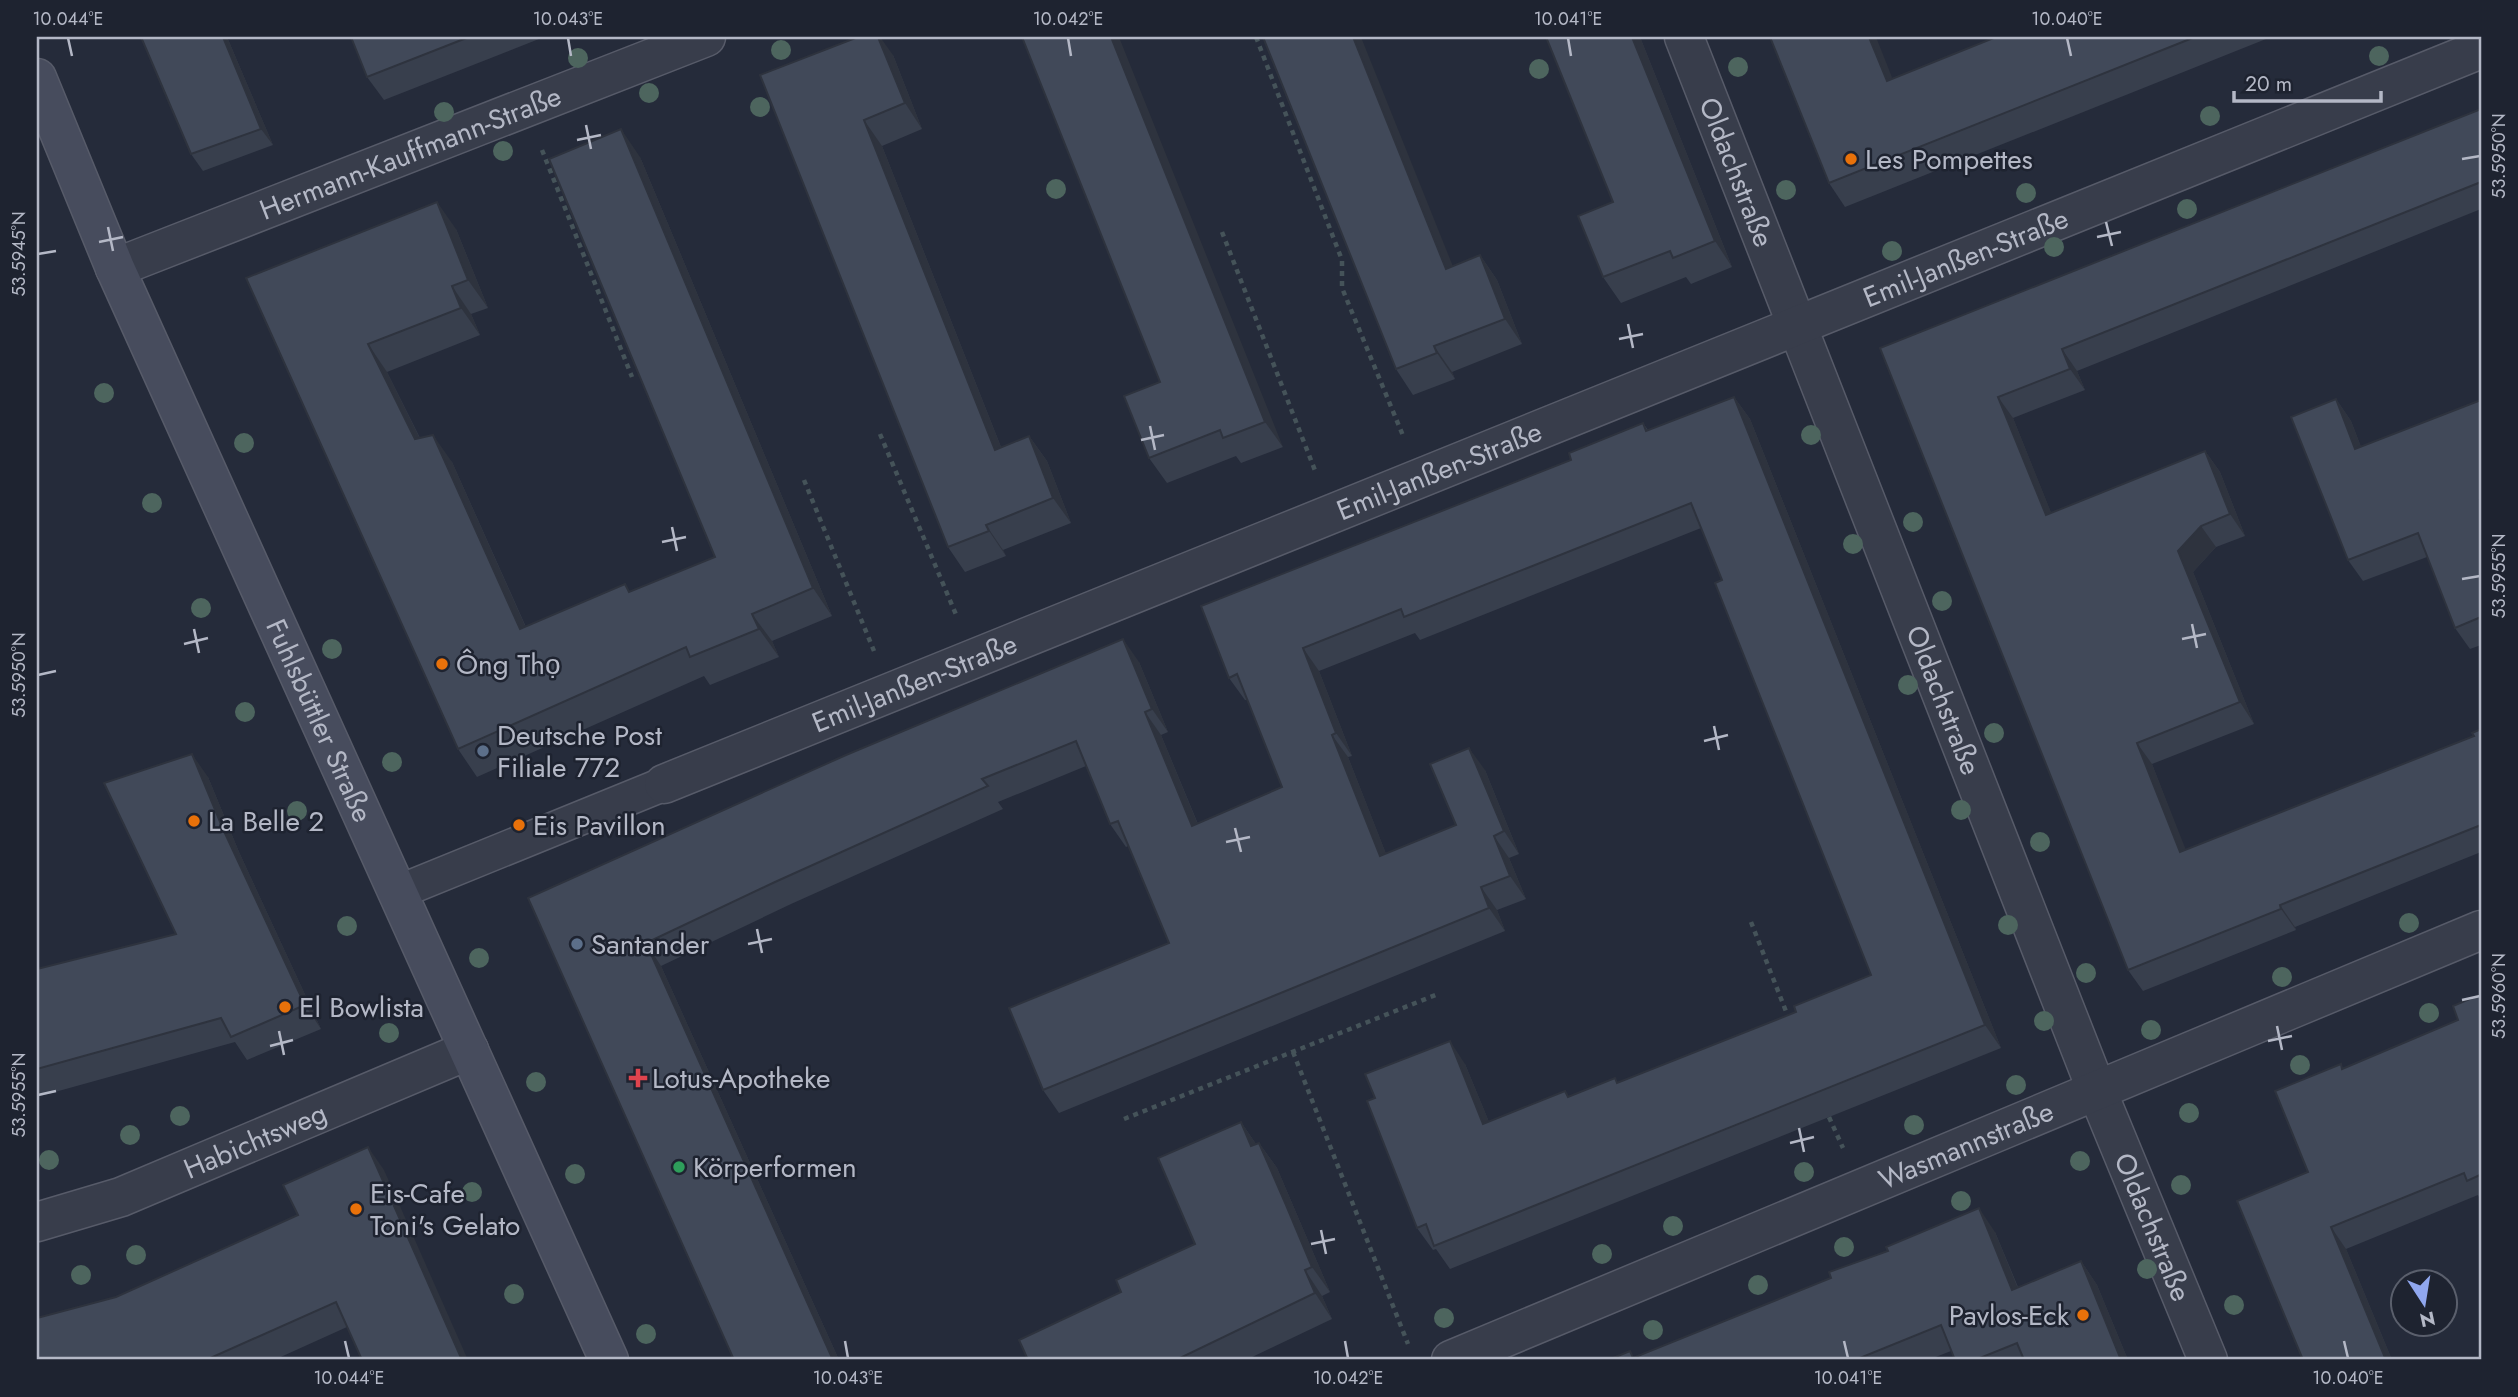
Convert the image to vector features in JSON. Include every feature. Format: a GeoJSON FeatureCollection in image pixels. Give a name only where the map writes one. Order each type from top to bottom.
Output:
{"type":"FeatureCollection","features":[{"type":"Feature","properties":{"kind":"main road","name":"Fuhlsbüttler Straße"},"geometry":{"type":"LineString","coordinates":[[37,78],[115,268],[609,1360]]}},
{"type":"Feature","properties":{"kind":"street","name":"Hermann-Kauffmann-Straße"},"geometry":{"type":"LineString","coordinates":[[115,268],[706,37]]}},
{"type":"Feature","properties":{"kind":"street","name":"Oldachstraße"},"geometry":{"type":"LineString","coordinates":[[1684,37],[2096,1091],[2208,1360]]}},
{"type":"Feature","properties":{"kind":"street","name":"Emil-Janßen-Straße"},"geometry":{"type":"LineString","coordinates":[[396,892],[2481,49]]}},
{"type":"Feature","properties":{"kind":"street","name":"Wasmannstraße"},"geometry":{"type":"LineString","coordinates":[[1460,1358],[2481,929]]}},
{"type":"Feature","properties":{"kind":"street","name":"Habichtsweg"},"geometry":{"type":"LineString","coordinates":[[37,1222],[121,1197],[470,1050]]}},
{"type":"Feature","properties":{"kind":"path"},"geometry":{"type":"LineString","coordinates":[[1256,37],[1342,260],[1342,288],[1421,478]]}},
{"type":"Feature","properties":{"kind":"path"},"geometry":{"type":"LineString","coordinates":[[526,107],[632,377]]}},
{"type":"Feature","properties":{"kind":"path"},"geometry":{"type":"LineString","coordinates":[[1222,232],[1332,514]]}},
{"type":"Feature","properties":{"kind":"path"},"geometry":{"type":"LineString","coordinates":[[880,434],[975,659]]}},
{"type":"Feature","properties":{"kind":"path"},"geometry":{"type":"LineString","coordinates":[[804,480],[891,692]]}},
{"type":"Feature","properties":{"kind":"path"},"geometry":{"type":"LineString","coordinates":[[1751,922],[1793,1028]]}},
{"type":"Feature","properties":{"kind":"path"},"geometry":{"type":"LineString","coordinates":[[1124,1119],[1438,994]]}},
{"type":"Feature","properties":{"kind":"path"},"geometry":{"type":"LineString","coordinates":[[1293,1052],[1410,1347]]}},
{"type":"Feature","properties":{"kind":"building"},"geometry":{"type":"Polygon","coordinates":[[[141,37],[223,37],[261,129],[191,154],[141,37]]]}},
{"type":"Feature","properties":{"kind":"building"},"geometry":{"type":"Polygon","coordinates":[[[351,37],[469,37],[367,77],[351,37]]]}},
{"type":"Feature","properties":{"kind":"building"},"geometry":{"type":"Polygon","coordinates":[[[858,37],[878,37],[905,103],[864,120],[995,450],[1029,436],[1053,498],[986,525],[989,531],[948,547],[760,75],[858,37]]]}},
{"type":"Feature","properties":{"kind":"building"},"geometry":{"type":"Polygon","coordinates":[[[1022,37],[1111,37],[1265,422],[1223,438],[1220,430],[1149,458],[1124,396],[1160,382],[1022,37]]]}},
{"type":"Feature","properties":{"kind":"building"},"geometry":{"type":"Polygon","coordinates":[[[1263,37],[1353,37],[1446,269],[1480,255],[1505,319],[1434,346],[1437,353],[1396,369],[1263,37]]]}},
{"type":"Feature","properties":{"kind":"building"},"geometry":{"type":"Polygon","coordinates":[[[1546,37],[1632,37],[1715,241],[1673,258],[1670,251],[1603,277],[1578,216],[1613,202],[1546,37]]]}},
{"type":"Feature","properties":{"kind":"building"},"geometry":{"type":"Polygon","coordinates":[[[1770,37],[1869,37],[1887,81],[1996,37],[2195,37],[1829,183],[1770,37]]]}},
{"type":"Feature","properties":{"kind":"building"},"geometry":{"type":"Polygon","coordinates":[[[2481,109],[2481,182],[2062,349],[2070,369],[1998,397],[2046,515],[2205,451],[2230,514],[2201,526],[2178,551],[2240,702],[2137,743],[2180,852],[2474,736],[2472,733],[2481,729],[2481,825],[2280,905],[2281,909],[2128,970],[1880,348],[2481,109]]]}},
{"type":"Feature","properties":{"kind":"building"},"geometry":{"type":"Polygon","coordinates":[[[621,129],[813,588],[752,614],[759,629],[690,657],[686,647],[458,749],[246,278],[437,202],[468,280],[452,286],[461,308],[368,344],[415,439],[433,435],[520,629],[625,584],[629,592],[715,557],[549,159],[621,129]]]}},
{"type":"Feature","properties":{"kind":"building"},"geometry":{"type":"Polygon","coordinates":[[[1734,397],[1985,1025],[1434,1246],[1426,1224],[1417,1228],[1367,1101],[1375,1098],[1365,1074],[1450,1041],[1483,1124],[1565,1091],[1568,1097],[1615,1078],[1617,1083],[1796,1012],[1794,1006],[1871,975],[1715,583],[1722,580],[1691,503],[1404,617],[1401,609],[1303,648],[1336,733],[1332,735],[1380,856],[1456,825],[1430,764],[1469,748],[1504,831],[1494,836],[1510,876],[1481,887],[1489,908],[1043,1090],[1009,1008],[1169,943],[1118,821],[1110,824],[1076,741],[982,779],[988,786],[646,943],[833,1360],[734,1360],[528,898],[846,755],[1123,639],[1152,709],[1145,712],[1192,826],[1282,787],[1237,674],[1229,678],[1201,606],[1571,460],[1569,453],[1643,423],[1646,431],[1734,397]]]}},
{"type":"Feature","properties":{"kind":"building"},"geometry":{"type":"Polygon","coordinates":[[[2336,399],[2355,449],[2481,400],[2481,617],[2455,628],[2418,533],[2348,560],[2291,417],[2336,399]]]}},
{"type":"Feature","properties":{"kind":"building"},"geometry":{"type":"Polygon","coordinates":[[[192,754],[223,829],[305,1005],[231,1037],[221,1018],[37,1069],[37,969],[176,934],[104,783],[192,754]]]}},
{"type":"Feature","properties":{"kind":"building"},"geometry":{"type":"Polygon","coordinates":[[[2481,994],[2481,1178],[2480,1175],[2467,1181],[2464,1173],[2331,1227],[2386,1360],[2303,1360],[2237,1201],[2308,1172],[2275,1091],[2341,1064],[2342,1069],[2458,1020],[2453,1006],[2481,994]]]}},
{"type":"Feature","properties":{"kind":"building"},"geometry":{"type":"Polygon","coordinates":[[[1241,1122],[1251,1146],[1259,1143],[1286,1205],[1312,1267],[1305,1270],[1315,1293],[1176,1360],[1028,1360],[1019,1340],[1121,1292],[1116,1280],[1195,1244],[1158,1158],[1241,1122]]]}},
{"type":"Feature","properties":{"kind":"building"},"geometry":{"type":"Polygon","coordinates":[[[368,1147],[462,1360],[362,1360],[336,1302],[206,1360],[37,1360],[37,1318],[116,1297],[298,1215],[283,1185],[368,1147]]]}},
{"type":"Feature","properties":{"kind":"building"},"geometry":{"type":"Polygon","coordinates":[[[1979,1208],[2012,1290],[2081,1261],[2121,1360],[2024,1360],[2017,1343],[1975,1360],[1955,1360],[1941,1325],[1855,1360],[1608,1360],[1630,1351],[1633,1358],[1831,1278],[1829,1272],[1888,1251],[1886,1247],[1979,1208]]]}},
{"type":"Feature","properties":{"kind":"place","name":"Les Pompettes"},"geometry":{"type":"Point","coordinates":[1851,159]}},
{"type":"Feature","properties":{"kind":"place","name":"Ông Thọ"},"geometry":{"type":"Point","coordinates":[442,664]}},
{"type":"Feature","properties":{"kind":"place","name":"Deutsche Post Filiale 772"},"geometry":{"type":"Point","coordinates":[483,751]}},
{"type":"Feature","properties":{"kind":"place","name":"La Belle 2"},"geometry":{"type":"Point","coordinates":[194,821]}},
{"type":"Feature","properties":{"kind":"place","name":"Eis Pavillon"},"geometry":{"type":"Point","coordinates":[519,825]}},
{"type":"Feature","properties":{"kind":"place","name":"Santander"},"geometry":{"type":"Point","coordinates":[577,944]}},
{"type":"Feature","properties":{"kind":"place","name":"El Bowlista"},"geometry":{"type":"Point","coordinates":[285,1007]}},
{"type":"Feature","properties":{"kind":"place","name":"Lotus-Apotheke"},"geometry":{"type":"Point","coordinates":[638,1078]}},
{"type":"Feature","properties":{"kind":"place","name":"Körperformen"},"geometry":{"type":"Point","coordinates":[679,1167]}},
{"type":"Feature","properties":{"kind":"place","name":"Eis-Cafe Toni's Gelato"},"geometry":{"type":"Point","coordinates":[356,1209]}},
{"type":"Feature","properties":{"kind":"place","name":"Pavlos-Eck"},"geometry":{"type":"Point","coordinates":[2083,1315]}}]}
